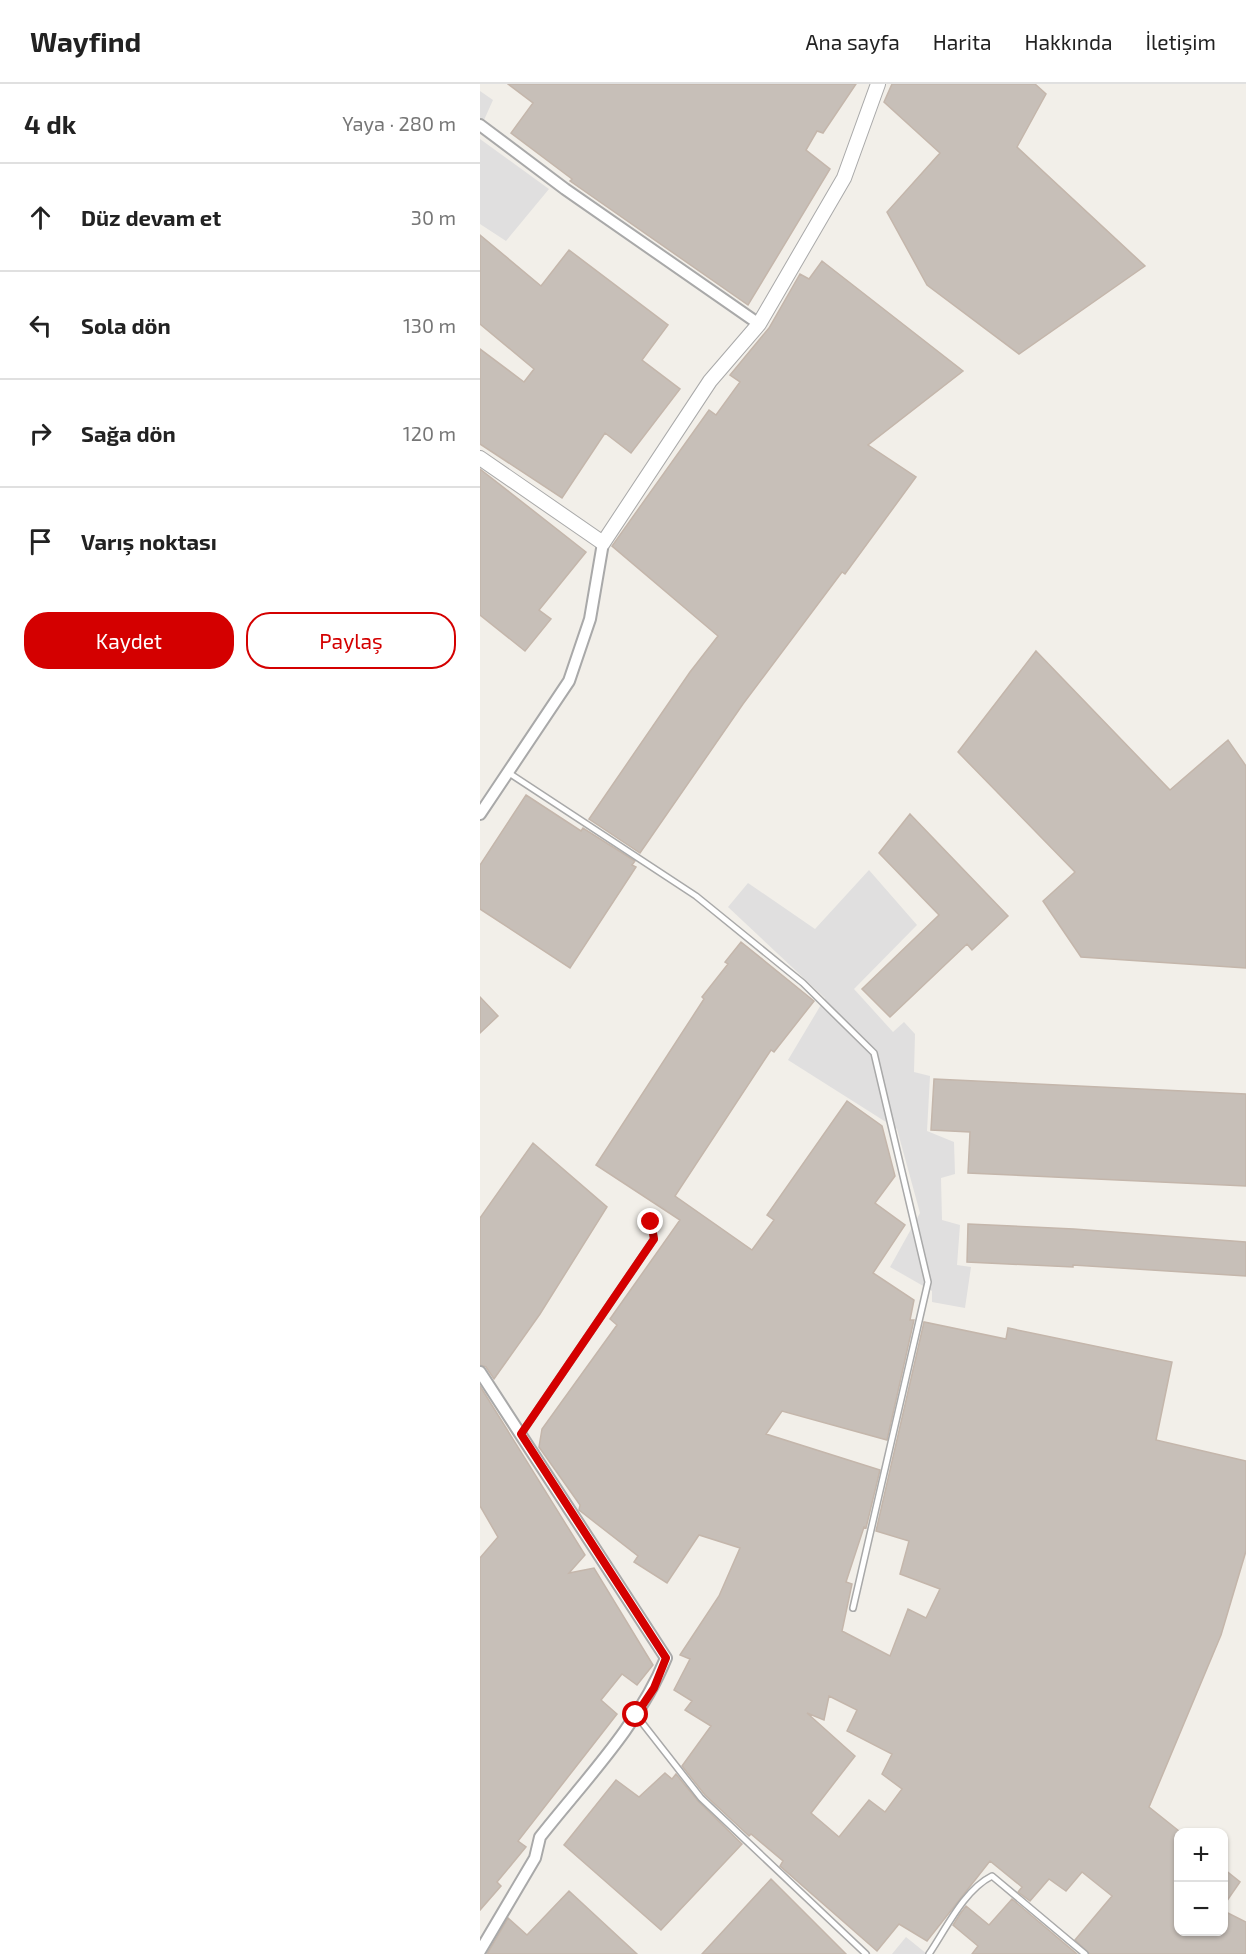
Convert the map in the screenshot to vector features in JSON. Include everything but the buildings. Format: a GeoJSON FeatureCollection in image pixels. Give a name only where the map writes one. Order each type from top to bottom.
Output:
{"type":"FeatureCollection","features":[{"type":"Feature","properties":{"kind":"street"},"geometry":{"type":"LineString","coordinates":[[480,814],[569,681],[591,619],[603,543],[710,381],[759,324],[844,178],[878,84]]}},
{"type":"Feature","properties":{"kind":"street"},"geometry":{"type":"LineString","coordinates":[[480,125],[565,189],[759,324]]}},
{"type":"Feature","properties":{"kind":"street"},"geometry":{"type":"LineString","coordinates":[[480,458],[603,543]]}},
{"type":"Feature","properties":{"kind":"street"},"geometry":{"type":"LineString","coordinates":[[480,1372],[666,1658],[654,1688],[636,1715],[540,1837],[535,1858],[480,1951]]}},
{"type":"Feature","properties":{"kind":"lane"},"geometry":{"type":"LineString","coordinates":[[507,772],[696,896],[803,983],[874,1053],[928,1282],[853,1608]]}},
{"type":"Feature","properties":{"kind":"lane"},"geometry":{"type":"LineString","coordinates":[[521,1434],[654,1239],[651,1222]]}},
{"type":"Feature","properties":{"kind":"lane"},"geometry":{"type":"LineString","coordinates":[[636,1715],[701,1798],[866,1954]]}},
{"type":"Feature","properties":{"kind":"lane"},"geometry":{"type":"LineString","coordinates":[[929,1954],[967,1899],[983,1880],[992,1876],[1085,1954]]}},
{"type":"Feature","properties":{"kind":"shaded area"},"geometry":{"type":"Polygon","coordinates":[[[480,91],[493,100],[480,129],[480,91]]]}},
{"type":"Feature","properties":{"kind":"shaded area"},"geometry":{"type":"Polygon","coordinates":[[[480,139],[549,189],[506,241],[480,224],[480,139]]]}},
{"type":"Feature","properties":{"kind":"shaded area"},"geometry":{"type":"Polygon","coordinates":[[[869,870],[917,925],[854,989],[893,1032],[904,1022],[915,1034],[914,1072],[930,1076],[927,1131],[954,1142],[955,1174],[941,1178],[942,1220],[960,1225],[957,1265],[971,1267],[965,1308],[932,1302],[932,1291],[890,1267],[920,1213],[897,1129],[788,1060],[825,998],[728,907],[748,883],[815,929],[869,870]]]}},
{"type":"Feature","properties":{"kind":"shaded area"},"geometry":{"type":"Polygon","coordinates":[[[906,1937],[927,1954],[892,1954],[906,1937]]]}},
{"type":"Feature","properties":{"kind":"route"},"geometry":{"type":"LineString","coordinates":[[636,1715],[654,1688],[666,1658],[521,1434],[654,1239],[651,1222]]}}]}
